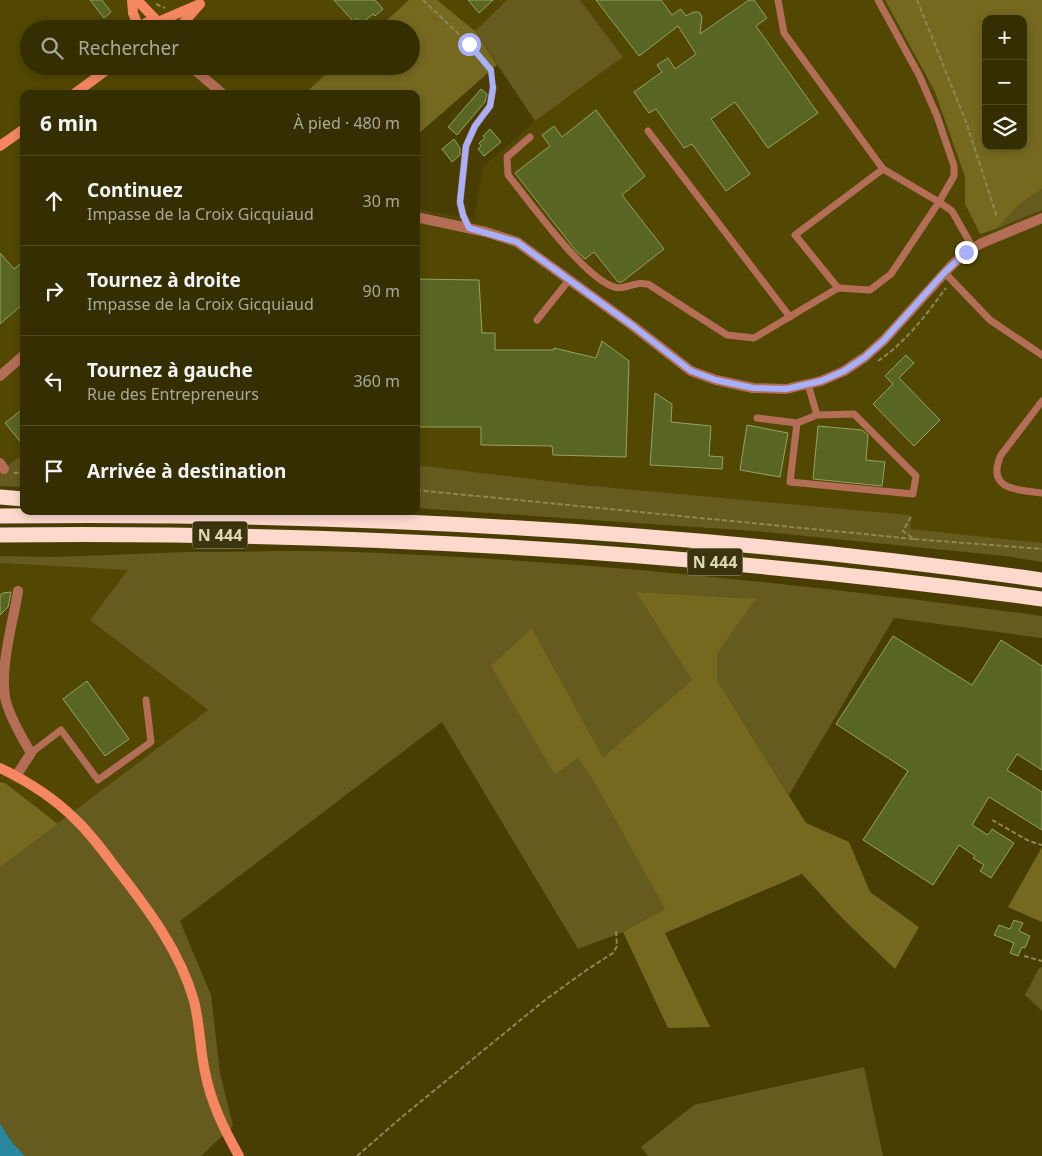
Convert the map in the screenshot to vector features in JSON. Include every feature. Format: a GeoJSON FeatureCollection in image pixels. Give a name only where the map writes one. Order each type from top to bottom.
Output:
{"type":"FeatureCollection","features":[{"type":"Feature","properties":{"kind":"highway"},"geometry":{"type":"LineString","coordinates":[[0,496],[20,498]]}},
{"type":"Feature","properties":{"kind":"highway","name":"N 444"},"geometry":{"type":"LineString","coordinates":[[0,516],[50,515]]}},
{"type":"Feature","properties":{"kind":"highway","name":"N 444"},"geometry":{"type":"LineString","coordinates":[[203,515],[586,532],[813,552],[1042,580]]}},
{"type":"Feature","properties":{"kind":"highway"},"geometry":{"type":"LineString","coordinates":[[0,545],[45,543],[53,534]]}},
{"type":"Feature","properties":{"kind":"highway","name":"N 444"},"geometry":{"type":"LineString","coordinates":[[0,535],[244,536],[387,540],[567,550],[824,572],[1042,600]]}},
{"type":"Feature","properties":{"kind":"street"},"geometry":{"type":"LineString","coordinates":[[132,0],[135,20]]}},
{"type":"Feature","properties":{"kind":"street"},"geometry":{"type":"LineString","coordinates":[[137,0],[157,20]]}},
{"type":"Feature","properties":{"kind":"street"},"geometry":{"type":"LineString","coordinates":[[160,20],[203,2]]}},
{"type":"Feature","properties":{"kind":"street"},"geometry":{"type":"LineString","coordinates":[[186,20],[203,2]]}},
{"type":"Feature","properties":{"kind":"street"},"geometry":{"type":"LineString","coordinates":[[80,90],[101,75]]}},
{"type":"Feature","properties":{"kind":"street"},"geometry":{"type":"LineString","coordinates":[[201,75],[218,90]]}},
{"type":"Feature","properties":{"kind":"street"},"geometry":{"type":"LineString","coordinates":[[0,146],[20,132]]}},
{"type":"Feature","properties":{"kind":"street"},"geometry":{"type":"LineString","coordinates":[[420,218],[469,228],[517,242],[633,326],[691,371],[716,380],[753,388],[786,389],[821,381],[844,371],[865,357],[884,340],[944,273],[966,252],[1042,218]]}},
{"type":"Feature","properties":{"kind":"street"},"geometry":{"type":"LineString","coordinates":[[0,376],[20,359]]}},
{"type":"Feature","properties":{"kind":"street"},"geometry":{"type":"LineString","coordinates":[[16,776],[31,753],[19,731],[6,698],[5,662],[18,591]]}},
{"type":"Feature","properties":{"kind":"street"},"geometry":{"type":"LineString","coordinates":[[0,768],[16,776],[57,804],[91,836],[139,897],[166,938],[178,960],[194,1001],[201,1036],[204,1071],[210,1094],[220,1120],[239,1156]]}},
{"type":"Feature","properties":{"kind":"lane"},"geometry":{"type":"LineString","coordinates":[[778,0],[784,33],[883,169],[952,211],[973,248]]}},
{"type":"Feature","properties":{"kind":"lane"},"geometry":{"type":"LineString","coordinates":[[530,137],[507,157],[508,175],[578,261],[604,282],[615,288],[648,284],[727,336],[754,338],[838,288],[870,290],[892,274],[954,176],[954,166],[937,116],[919,75],[878,0]]}},
{"type":"Feature","properties":{"kind":"lane"},"geometry":{"type":"LineString","coordinates":[[469,228],[460,202],[466,146],[475,126],[490,106],[493,88]]}},
{"type":"Feature","properties":{"kind":"lane"},"geometry":{"type":"LineString","coordinates":[[648,131],[790,317]]}},
{"type":"Feature","properties":{"kind":"lane"},"geometry":{"type":"LineString","coordinates":[[838,288],[795,235],[883,169]]}},
{"type":"Feature","properties":{"kind":"lane"},"geometry":{"type":"LineString","coordinates":[[944,273],[990,320],[1042,355]]}},
{"type":"Feature","properties":{"kind":"lane"},"geometry":{"type":"LineString","coordinates":[[537,320],[569,280]]}},
{"type":"Feature","properties":{"kind":"lane"},"geometry":{"type":"LineString","coordinates":[[808,384],[817,415]]}},
{"type":"Feature","properties":{"kind":"lane"},"geometry":{"type":"LineString","coordinates":[[1042,401],[1001,456],[996,472],[1000,481],[1008,487],[1042,493]]}},
{"type":"Feature","properties":{"kind":"lane"},"geometry":{"type":"LineString","coordinates":[[757,418],[797,423],[817,415],[854,414],[916,476],[913,494],[790,482],[797,423]]}},
{"type":"Feature","properties":{"kind":"lane"},"geometry":{"type":"LineString","coordinates":[[31,753],[61,730],[98,780],[151,742],[146,700]]}},
{"type":"Feature","properties":{"kind":"path"},"geometry":{"type":"LineString","coordinates":[[423,0],[469,44],[491,70],[493,88]]}},
{"type":"Feature","properties":{"kind":"path"},"geometry":{"type":"LineString","coordinates":[[917,0],[966,122],[997,217]]}},
{"type":"Feature","properties":{"kind":"path"},"geometry":{"type":"LineString","coordinates":[[420,490],[914,539],[1042,549]]}},
{"type":"Feature","properties":{"kind":"path"},"geometry":{"type":"LineString","coordinates":[[911,517],[903,531],[914,539]]}},
{"type":"Feature","properties":{"kind":"path"},"geometry":{"type":"LineString","coordinates":[[992,820],[1030,841],[1042,845]]}},
{"type":"Feature","properties":{"kind":"path"},"geometry":{"type":"LineString","coordinates":[[358,1156],[403,1116],[545,1000],[613,953],[617,946],[616,931]]}},
{"type":"Feature","properties":{"kind":"path"},"geometry":{"type":"LineString","coordinates":[[1024,956],[1042,961]]}},
{"type":"Feature","properties":{"kind":"shaded area"},"geometry":{"type":"Polygon","coordinates":[[[0,0],[409,0],[387,20],[20,20],[20,75],[325,75],[308,90],[20,90],[20,456],[9,465],[0,467],[0,0]]]}},
{"type":"Feature","properties":{"kind":"shaded area"},"geometry":{"type":"Polygon","coordinates":[[[409,0],[437,0],[475,31],[497,65],[420,132],[420,90],[308,90],[325,75],[420,75],[420,20],[387,20],[409,0]]]}},
{"type":"Feature","properties":{"kind":"shaded area"},"geometry":{"type":"Polygon","coordinates":[[[437,0],[507,0],[475,31],[437,0]]]}},
{"type":"Feature","properties":{"kind":"shaded area"},"geometry":{"type":"Polygon","coordinates":[[[507,0],[580,0],[623,57],[535,121],[475,31],[507,0]]]}},
{"type":"Feature","properties":{"kind":"shaded area"},"geometry":{"type":"Polygon","coordinates":[[[580,0],[885,0],[935,92],[965,177],[965,204],[981,234],[1042,210],[1042,543],[911,529],[910,515],[582,485],[420,465],[420,210],[474,219],[483,167],[535,121],[623,57],[580,0]]]}},
{"type":"Feature","properties":{"kind":"shaded area"},"geometry":{"type":"Polygon","coordinates":[[[885,0],[1042,0],[1042,189],[1020,204],[996,229],[980,234],[965,204],[965,177],[935,92],[885,0]]]}},
{"type":"Feature","properties":{"kind":"shaded area"},"geometry":{"type":"Polygon","coordinates":[[[1042,189],[1042,210],[996,229],[1020,204],[1042,189]]]}},
{"type":"Feature","properties":{"kind":"shaded area"},"geometry":{"type":"Polygon","coordinates":[[[20,456],[20,487],[0,486],[0,467],[9,465],[20,456]]]}},
{"type":"Feature","properties":{"kind":"shaded area"},"geometry":{"type":"Polygon","coordinates":[[[420,465],[582,485],[910,515],[911,529],[1042,543],[1042,562],[1005,556],[766,532],[420,508],[420,465]]]}},
{"type":"Feature","properties":{"kind":"shaded area"},"geometry":{"type":"Polygon","coordinates":[[[293,551],[442,556],[614,568],[785,584],[1042,616],[1042,638],[894,618],[789,795],[717,680],[717,654],[755,600],[637,592],[692,680],[603,757],[532,628],[555,775],[578,757],[665,909],[623,932],[578,949],[442,722],[180,921],[211,995],[220,1073],[233,1126],[201,1156],[25,1156],[11,1141],[0,1123],[0,867],[208,710],[90,620],[128,570],[0,563],[0,556],[54,557],[188,552],[293,551]]]}},
{"type":"Feature","properties":{"kind":"shaded area"},"geometry":{"type":"Polygon","coordinates":[[[0,563],[129,570],[90,620],[208,710],[58,824],[5,783],[0,782],[0,563]]]}},
{"type":"Feature","properties":{"kind":"shaded area"},"geometry":{"type":"Polygon","coordinates":[[[636,592],[756,599],[717,654],[717,680],[806,823],[849,842],[870,892],[919,927],[895,969],[843,919],[802,874],[665,933],[710,1027],[668,1028],[623,932],[665,909],[594,782],[578,758],[555,775],[491,666],[532,628],[603,757],[692,680],[636,592]]]}},
{"type":"Feature","properties":{"kind":"shaded area"},"geometry":{"type":"Polygon","coordinates":[[[0,782],[5,783],[58,824],[0,867],[0,782]]]}},
{"type":"Feature","properties":{"kind":"shaded area"},"geometry":{"type":"Polygon","coordinates":[[[1042,847],[1042,922],[1008,907],[1042,847]]]}},
{"type":"Feature","properties":{"kind":"shaded area"},"geometry":{"type":"Polygon","coordinates":[[[1042,967],[1042,1011],[1025,995],[1039,968],[1042,967]]]}},
{"type":"Feature","properties":{"kind":"shaded area"},"geometry":{"type":"Polygon","coordinates":[[[864,1067],[883,1156],[648,1156],[641,1147],[694,1105],[864,1067]]]}},
{"type":"Feature","properties":{"kind":"water"},"geometry":{"type":"Polygon","coordinates":[[[0,1123],[11,1141],[25,1156],[0,1156],[0,1123]]]}},
{"type":"Feature","properties":{"kind":"building"},"geometry":{"type":"Polygon","coordinates":[[[90,0],[102,0],[111,12],[104,18],[90,0]]]}},
{"type":"Feature","properties":{"kind":"building"},"geometry":{"type":"Polygon","coordinates":[[[334,0],[375,0],[383,9],[375,16],[373,14],[366,20],[357,18],[352,20],[334,0]]]}},
{"type":"Feature","properties":{"kind":"building"},"geometry":{"type":"Polygon","coordinates":[[[468,0],[493,0],[479,13],[468,0]]]}},
{"type":"Feature","properties":{"kind":"building"},"geometry":{"type":"Polygon","coordinates":[[[596,0],[661,0],[672,15],[681,9],[686,16],[699,12],[702,17],[700,34],[749,0],[754,0],[767,18],[756,26],[818,113],[768,148],[735,102],[711,119],[750,174],[726,191],[692,144],[684,148],[656,109],[649,113],[634,92],[662,72],[657,65],[668,58],[675,69],[696,54],[678,26],[639,56],[596,0]]]}},
{"type":"Feature","properties":{"kind":"building"},"geometry":{"type":"Polygon","coordinates":[[[481,89],[487,94],[485,102],[457,135],[448,127],[481,89]]]}},
{"type":"Feature","properties":{"kind":"building"},"geometry":{"type":"Polygon","coordinates":[[[596,110],[645,176],[622,195],[664,249],[622,282],[618,282],[594,252],[585,259],[576,251],[515,173],[550,146],[542,135],[554,126],[562,137],[596,110]]]}},
{"type":"Feature","properties":{"kind":"building"},"geometry":{"type":"Polygon","coordinates":[[[490,129],[501,142],[484,156],[478,149],[481,146],[479,143],[485,138],[483,136],[490,129]]]}},
{"type":"Feature","properties":{"kind":"building"},"geometry":{"type":"Polygon","coordinates":[[[454,139],[460,148],[460,155],[452,162],[442,149],[454,139]]]}},
{"type":"Feature","properties":{"kind":"building"},"geometry":{"type":"Polygon","coordinates":[[[0,253],[14,269],[20,264],[20,306],[0,324],[0,253]]]}},
{"type":"Feature","properties":{"kind":"building"},"geometry":{"type":"Polygon","coordinates":[[[420,279],[479,280],[482,333],[495,333],[495,350],[554,350],[554,348],[596,358],[602,341],[629,361],[626,457],[553,455],[552,446],[481,445],[481,427],[420,427],[420,279]]]}},
{"type":"Feature","properties":{"kind":"building"},"geometry":{"type":"Polygon","coordinates":[[[906,355],[914,363],[899,378],[940,420],[914,446],[873,404],[893,384],[885,376],[906,355]]]}},
{"type":"Feature","properties":{"kind":"building"},"geometry":{"type":"Polygon","coordinates":[[[655,393],[672,404],[671,422],[711,426],[709,456],[723,457],[722,469],[650,465],[655,393]]]}},
{"type":"Feature","properties":{"kind":"building"},"geometry":{"type":"Polygon","coordinates":[[[20,411],[20,441],[5,423],[20,411]]]}},
{"type":"Feature","properties":{"kind":"building"},"geometry":{"type":"Polygon","coordinates":[[[747,425],[788,433],[780,477],[740,470],[747,425]]]}},
{"type":"Feature","properties":{"kind":"building"},"geometry":{"type":"Polygon","coordinates":[[[818,426],[862,430],[868,435],[866,460],[885,462],[882,486],[813,479],[818,426]]]}},
{"type":"Feature","properties":{"kind":"building"},"geometry":{"type":"Polygon","coordinates":[[[11,592],[8,607],[0,615],[0,595],[11,592]]]}},
{"type":"Feature","properties":{"kind":"building"},"geometry":{"type":"Polygon","coordinates":[[[893,636],[972,685],[1001,640],[1042,666],[1042,770],[1017,754],[1007,770],[1042,792],[1042,830],[989,797],[972,825],[988,835],[992,829],[1014,843],[991,878],[980,871],[984,865],[959,845],[933,885],[863,840],[908,771],[836,724],[893,636]]]}},
{"type":"Feature","properties":{"kind":"building"},"geometry":{"type":"Polygon","coordinates":[[[87,681],[129,739],[105,756],[63,699],[87,681]]]}},
{"type":"Feature","properties":{"kind":"building"},"geometry":{"type":"Polygon","coordinates":[[[1014,920],[1023,923],[1019,931],[1030,936],[1025,948],[1022,947],[1018,956],[1010,953],[1014,943],[994,935],[999,925],[1010,929],[1014,920]]]}},
{"type":"Feature","properties":{"kind":"route"},"geometry":{"type":"LineString","coordinates":[[469,44],[491,70],[493,88],[490,106],[475,126],[466,146],[460,202],[469,228],[517,242],[633,326],[691,371],[716,380],[753,388],[786,389],[821,381],[844,371],[865,357],[884,340],[944,273],[966,252]]}}]}
